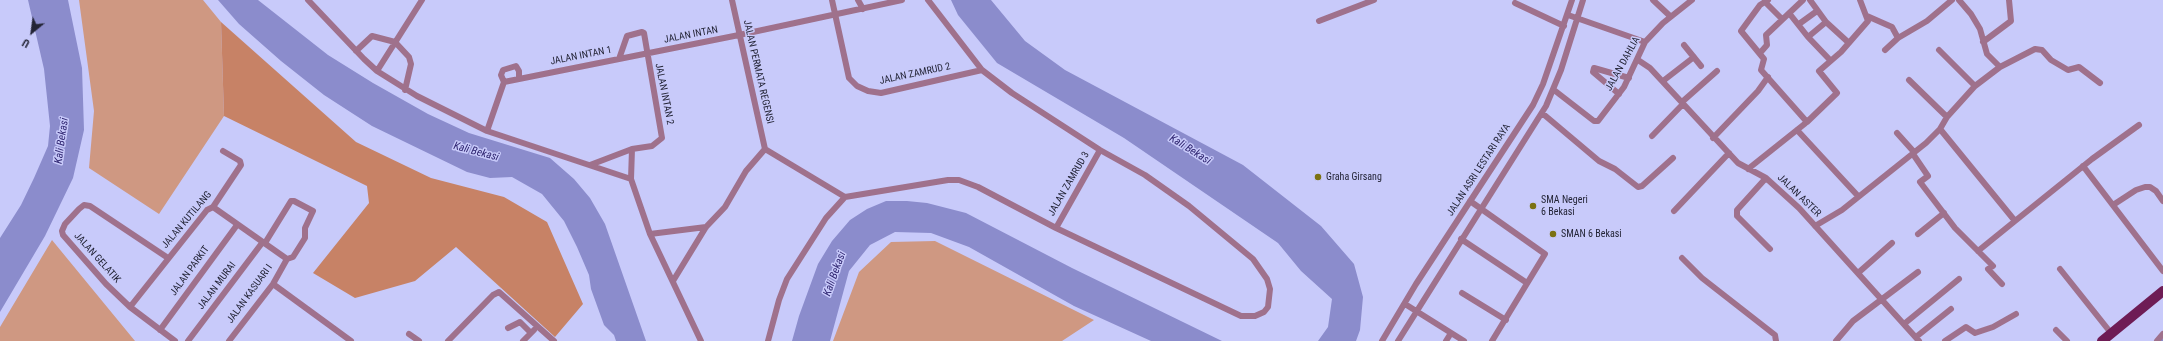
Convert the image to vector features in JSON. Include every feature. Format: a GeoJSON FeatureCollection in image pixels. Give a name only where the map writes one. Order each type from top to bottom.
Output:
{"type":"FeatureCollection","features":[{"type":"Feature","properties":{"kind":"main road"},"geometry":{"type":"LineString","coordinates":[[2102,341],[2163,291]]}},
{"type":"Feature","properties":{"kind":"street"},"geometry":{"type":"LineString","coordinates":[[308,0],[377,71],[405,90],[487,131],[542,151],[631,179]]}},
{"type":"Feature","properties":{"kind":"street"},"geometry":{"type":"LineString","coordinates":[[377,71],[422,0]]}},
{"type":"Feature","properties":{"kind":"street","name":"JALAN PERMATA REGENSI"},"geometry":{"type":"LineString","coordinates":[[732,0],[765,149]]}},
{"type":"Feature","properties":{"kind":"street","name":"JALAN ZAMRUD 2"},"geometry":{"type":"LineString","coordinates":[[832,0],[850,78],[857,86],[868,91],[881,93],[982,70]]}},
{"type":"Feature","properties":{"kind":"street"},"geometry":{"type":"LineString","coordinates":[[858,0],[863,9]]}},
{"type":"Feature","properties":{"kind":"street","name":"JALAN INTAN"},"geometry":{"type":"LineString","coordinates":[[646,53],[836,15],[902,0]]}},
{"type":"Feature","properties":{"kind":"street"},"geometry":{"type":"LineString","coordinates":[[768,341],[779,300],[787,280],[826,218],[845,197],[948,180],[959,180],[978,187],[1056,228],[1241,316],[1255,316],[1264,312],[1268,307],[1270,289],[1267,279],[1253,259],[1189,206],[1145,175],[1100,150],[1012,93],[982,70],[928,0]]}},
{"type":"Feature","properties":{"kind":"street"},"geometry":{"type":"LineString","coordinates":[[1319,21],[1374,0]]}},
{"type":"Feature","properties":{"kind":"street","name":"JALAN ASRI LESTARI RAYA"},"geometry":{"type":"LineString","coordinates":[[1382,341],[1416,284],[1533,104],[1555,53],[1572,0]]}},
{"type":"Feature","properties":{"kind":"street"},"geometry":{"type":"LineString","coordinates":[[1398,341],[1461,239],[1542,113],[1554,90],[1583,0]]}},
{"type":"Feature","properties":{"kind":"street"},"geometry":{"type":"LineString","coordinates":[[1653,0],[1670,16]]}},
{"type":"Feature","properties":{"kind":"street","name":"JALAN DAHLIA"},"geometry":{"type":"LineString","coordinates":[[1554,90],[1596,122],[1619,94],[1629,78],[1645,42],[1670,16],[1692,0]]}},
{"type":"Feature","properties":{"kind":"street"},"geometry":{"type":"LineString","coordinates":[[1760,53],[1767,45],[1766,35],[1803,0]]}},
{"type":"Feature","properties":{"kind":"street"},"geometry":{"type":"LineString","coordinates":[[1810,0],[1826,22],[1849,43]]}},
{"type":"Feature","properties":{"kind":"street"},"geometry":{"type":"LineString","coordinates":[[1748,169],[1807,122],[1837,93],[1820,72],[1830,60],[1849,43],[1868,21],[1860,0]]}},
{"type":"Feature","properties":{"kind":"street"},"geometry":{"type":"LineString","coordinates":[[1885,50],[1898,38],[1927,21],[1952,0]]}},
{"type":"Feature","properties":{"kind":"street"},"geometry":{"type":"LineString","coordinates":[[1959,0],[1971,14],[1980,29],[1987,54],[2000,67]]}},
{"type":"Feature","properties":{"kind":"street"},"geometry":{"type":"LineString","coordinates":[[1983,42],[2011,21],[2009,0]]}},
{"type":"Feature","properties":{"kind":"street"},"geometry":{"type":"LineString","coordinates":[[1782,19],[1767,1],[1760,5],[1742,31],[1764,59],[1761,70],[1807,122]]}},
{"type":"Feature","properties":{"kind":"street"},"geometry":{"type":"LineString","coordinates":[[1516,3],[1564,26]]}},
{"type":"Feature","properties":{"kind":"street"},"geometry":{"type":"LineString","coordinates":[[1798,24],[1817,11]]}},
{"type":"Feature","properties":{"kind":"street"},"geometry":{"type":"LineString","coordinates":[[1789,13],[1808,37],[1830,60]]}},
{"type":"Feature","properties":{"kind":"street"},"geometry":{"type":"LineString","coordinates":[[1568,15],[1578,17],[1645,42]]}},
{"type":"Feature","properties":{"kind":"street"},"geometry":{"type":"LineString","coordinates":[[1867,16],[1892,27],[1898,38]]}},
{"type":"Feature","properties":{"kind":"street"},"geometry":{"type":"LineString","coordinates":[[1808,37],[1826,22]]}},
{"type":"Feature","properties":{"kind":"street","name":"JALAN INTAN 2"},"geometry":{"type":"LineString","coordinates":[[619,59],[626,37],[642,32],[645,34],[646,53],[662,138],[652,146],[632,148]]}},
{"type":"Feature","properties":{"kind":"street"},"geometry":{"type":"LineString","coordinates":[[356,51],[372,36],[394,42],[409,58],[411,64],[405,90]]}},
{"type":"Feature","properties":{"kind":"street"},"geometry":{"type":"LineString","coordinates":[[1684,44],[1701,66]]}},
{"type":"Feature","properties":{"kind":"street"},"geometry":{"type":"LineString","coordinates":[[1816,226],[1824,223],[1914,153],[1940,129],[1975,86],[2000,67],[2035,49],[2042,50],[2051,60],[2068,70],[2079,67],[2100,83]]}},
{"type":"Feature","properties":{"kind":"street"},"geometry":{"type":"LineString","coordinates":[[1940,50],[1975,86]]}},
{"type":"Feature","properties":{"kind":"street","name":"JALAN INTAN 1"},"geometry":{"type":"LineString","coordinates":[[504,82],[646,53]]}},
{"type":"Feature","properties":{"kind":"street"},"geometry":{"type":"LineString","coordinates":[[1555,53],[1566,56]]}},
{"type":"Feature","properties":{"kind":"street"},"geometry":{"type":"LineString","coordinates":[[1663,81],[1694,57]]}},
{"type":"Feature","properties":{"kind":"street","name":"JALAN ASTER"},"geometry":{"type":"LineString","coordinates":[[1638,60],[1650,68],[1663,81],[1713,138],[1738,163],[1766,178],[1816,226],[1918,339]]}},
{"type":"Feature","properties":{"kind":"street"},"geometry":{"type":"LineString","coordinates":[[487,131],[504,82],[501,77],[502,72],[512,66],[518,67],[519,79]]}},
{"type":"Feature","properties":{"kind":"street"},"geometry":{"type":"LineString","coordinates":[[1619,94],[1593,72],[1594,68],[1629,78]]}},
{"type":"Feature","properties":{"kind":"street"},"geometry":{"type":"LineString","coordinates":[[1652,136],[1682,103],[1717,71]]}},
{"type":"Feature","properties":{"kind":"street"},"geometry":{"type":"LineString","coordinates":[[1713,138],[1758,91],[1768,77]]}},
{"type":"Feature","properties":{"kind":"street"},"geometry":{"type":"LineString","coordinates":[[1910,80],[1948,118]]}},
{"type":"Feature","properties":{"kind":"street"},"geometry":{"type":"LineString","coordinates":[[1542,113],[1599,161],[1615,169],[1638,187],[1642,186],[1673,158]]}},
{"type":"Feature","properties":{"kind":"street"},"geometry":{"type":"LineString","coordinates":[[1978,251],[2083,166],[2139,125]]}},
{"type":"Feature","properties":{"kind":"street"},"geometry":{"type":"LineString","coordinates":[[1940,129],[2015,221]]}},
{"type":"Feature","properties":{"kind":"street"},"geometry":{"type":"LineString","coordinates":[[1797,130],[1858,196]]}},
{"type":"Feature","properties":{"kind":"street"},"geometry":{"type":"LineString","coordinates":[[1897,133],[1914,153],[1928,176],[1920,182],[1955,228],[1993,266],[1988,269],[2002,284]]}},
{"type":"Feature","properties":{"kind":"street"},"geometry":{"type":"LineString","coordinates":[[590,165],[632,148],[631,179],[650,234],[701,341]]}},
{"type":"Feature","properties":{"kind":"street"},"geometry":{"type":"LineString","coordinates":[[673,281],[706,227],[724,207],[746,171],[765,149],[845,197]]}},
{"type":"Feature","properties":{"kind":"street","name":"JALAN ZAMRUD 3"},"geometry":{"type":"LineString","coordinates":[[1056,228],[1100,150]]}},
{"type":"Feature","properties":{"kind":"street","name":"JALAN KUTILANG"},"geometry":{"type":"LineString","coordinates":[[130,307],[207,210],[213,207],[241,165],[240,160],[223,151]]}},
{"type":"Feature","properties":{"kind":"street"},"geometry":{"type":"LineString","coordinates":[[1674,211],[1729,153]]}},
{"type":"Feature","properties":{"kind":"street"},"geometry":{"type":"LineString","coordinates":[[1497,160],[1508,167]]}},
{"type":"Feature","properties":{"kind":"street"},"geometry":{"type":"LineString","coordinates":[[2083,166],[2163,271]]}},
{"type":"Feature","properties":{"kind":"street"},"geometry":{"type":"LineString","coordinates":[[1766,178],[1736,210],[1737,216],[1770,249]]}},
{"type":"Feature","properties":{"kind":"street"},"geometry":{"type":"LineString","coordinates":[[2113,204],[2136,190],[2145,187],[2150,187],[2156,191],[2163,201]]}},
{"type":"Feature","properties":{"kind":"street","name":"JALAN MURAI"},"geometry":{"type":"LineString","coordinates":[[188,341],[264,243],[291,202],[294,201],[312,211],[305,228],[305,238],[293,257],[287,259]]}},
{"type":"Feature","properties":{"kind":"street"},"geometry":{"type":"LineString","coordinates":[[1470,201],[1544,252],[1545,256],[1492,341]]}},
{"type":"Feature","properties":{"kind":"street","name":"JALAN GELATIK"},"geometry":{"type":"LineString","coordinates":[[130,307],[106,284],[63,235],[65,224],[84,205],[90,206],[168,258]]}},
{"type":"Feature","properties":{"kind":"street"},"geometry":{"type":"LineString","coordinates":[[213,207],[287,259]]}},
{"type":"Feature","properties":{"kind":"street"},"geometry":{"type":"LineString","coordinates":[[1918,234],[1944,213]]}},
{"type":"Feature","properties":{"kind":"street","name":"JALAN PARKIT"},"geometry":{"type":"LineString","coordinates":[[160,330],[237,225]]}},
{"type":"Feature","properties":{"kind":"street"},"geometry":{"type":"LineString","coordinates":[[650,234],[706,227]]}},
{"type":"Feature","properties":{"kind":"street"},"geometry":{"type":"LineString","coordinates":[[1461,239],[1527,283]]}},
{"type":"Feature","properties":{"kind":"street"},"geometry":{"type":"LineString","coordinates":[[1858,273],[1892,243]]}},
{"type":"Feature","properties":{"kind":"street"},"geometry":{"type":"LineString","coordinates":[[1682,258],[1702,278],[1775,335],[1776,341]]}},
{"type":"Feature","properties":{"kind":"street","name":"JALAN KASUARI I"},"geometry":{"type":"LineString","coordinates":[[228,341],[273,284],[287,259]]}},
{"type":"Feature","properties":{"kind":"street"},"geometry":{"type":"LineString","coordinates":[[2060,269],[2111,333]]}},
{"type":"Feature","properties":{"kind":"street"},"geometry":{"type":"LineString","coordinates":[[1836,341],[1853,321],[1918,272]]}},
{"type":"Feature","properties":{"kind":"street"},"geometry":{"type":"LineString","coordinates":[[1904,324],[1959,279]]}},
{"type":"Feature","properties":{"kind":"street"},"geometry":{"type":"LineString","coordinates":[[273,284],[351,341]]}},
{"type":"Feature","properties":{"kind":"street"},"geometry":{"type":"LineString","coordinates":[[448,341],[497,292],[504,294],[554,341]]}},
{"type":"Feature","properties":{"kind":"street"},"geometry":{"type":"LineString","coordinates":[[1462,293],[1506,320]]}},
{"type":"Feature","properties":{"kind":"street"},"geometry":{"type":"LineString","coordinates":[[1405,304],[1464,341]]}},
{"type":"Feature","properties":{"kind":"street"},"geometry":{"type":"LineString","coordinates":[[130,307],[175,341]]}},
{"type":"Feature","properties":{"kind":"street"},"geometry":{"type":"LineString","coordinates":[[1918,339],[1951,309]]}},
{"type":"Feature","properties":{"kind":"street"},"geometry":{"type":"LineString","coordinates":[[508,328],[520,322],[525,314]]}},
{"type":"Feature","properties":{"kind":"street"},"geometry":{"type":"LineString","coordinates":[[1945,341],[1966,327],[1975,333],[1993,327],[2016,314]]}},
{"type":"Feature","properties":{"kind":"street"},"geometry":{"type":"LineString","coordinates":[[520,322],[531,333]]}},
{"type":"Feature","properties":{"kind":"street"},"geometry":{"type":"LineString","coordinates":[[523,341],[539,327]]}},
{"type":"Feature","properties":{"kind":"street"},"geometry":{"type":"LineString","coordinates":[[2056,330],[2067,341]]}},
{"type":"Feature","properties":{"kind":"street"},"geometry":{"type":"LineString","coordinates":[[1446,341],[1451,333]]}},
{"type":"Feature","properties":{"kind":"street"},"geometry":{"type":"LineString","coordinates":[[409,334],[419,341]]}},
{"type":"Feature","properties":{"kind":"street"},"geometry":{"type":"LineString","coordinates":[[2157,341],[2163,334]]}},
{"type":"Feature","properties":{"kind":"shaded area"},"geometry":{"type":"Polygon","coordinates":[[[79,0],[203,0],[221,22],[224,116],[159,214],[89,168],[94,111],[79,0]]]}},
{"type":"Feature","properties":{"kind":"shaded area"},"geometry":{"type":"Polygon","coordinates":[[[221,22],[356,142],[431,178],[504,197],[547,222],[583,304],[555,337],[456,247],[415,281],[355,298],[313,273],[369,203],[367,186],[224,116],[221,22]]]}},
{"type":"Feature","properties":{"kind":"shaded area"},"geometry":{"type":"Polygon","coordinates":[[[52,240],[135,341],[0,341],[0,327],[52,240]]]}},
{"type":"Feature","properties":{"kind":"shaded area"},"geometry":{"type":"Polygon","coordinates":[[[935,241],[1094,320],[1062,341],[833,341],[859,272],[891,242],[935,241]]]}},
{"type":"Feature","properties":{"kind":"water","name":"Kali Bekasi"},"geometry":{"type":"Polygon","coordinates":[[[28,0],[68,0],[82,68],[84,130],[73,178],[45,236],[0,312],[0,238],[21,205],[34,178],[48,146],[50,126],[44,69],[28,0]]]}},
{"type":"Feature","properties":{"kind":"water","name":"Kali Bekasi"},"geometry":{"type":"Polygon","coordinates":[[[218,0],[258,0],[328,55],[373,83],[428,114],[469,133],[550,158],[574,179],[590,198],[605,224],[646,341],[616,341],[614,335],[604,325],[591,289],[589,275],[577,247],[564,221],[542,194],[512,177],[490,178],[467,172],[372,126],[324,95],[281,61],[239,24],[218,0]]]}},
{"type":"Feature","properties":{"kind":"water","name":"Kali Bekasi"},"geometry":{"type":"Polygon","coordinates":[[[951,0],[991,0],[1025,41],[1065,70],[1243,165],[1321,226],[1354,264],[1363,297],[1360,330],[1356,341],[1318,341],[1328,327],[1332,299],[1301,271],[1278,243],[1124,138],[997,63],[958,15],[951,0]]]}},
{"type":"Feature","properties":{"kind":"water","name":"Kali Bekasi"},"geometry":{"type":"Polygon","coordinates":[[[886,201],[927,203],[966,213],[1072,268],[1222,341],[1151,341],[1074,306],[969,247],[931,233],[895,232],[870,245],[849,271],[830,341],[792,341],[799,316],[818,264],[832,241],[850,220],[867,209],[886,201]]]}},
{"type":"Feature","properties":{"kind":"place","name":"Graha Girsang"},"geometry":{"type":"Point","coordinates":[1318,177]}},
{"type":"Feature","properties":{"kind":"place","name":"SMA Negeri 6 Bekasi"},"geometry":{"type":"Point","coordinates":[1533,206]}},
{"type":"Feature","properties":{"kind":"place","name":"SMAN 6 Bekasi"},"geometry":{"type":"Point","coordinates":[1553,234]}}]}
